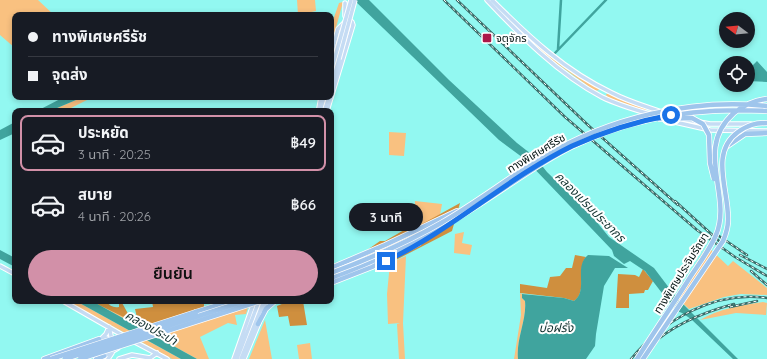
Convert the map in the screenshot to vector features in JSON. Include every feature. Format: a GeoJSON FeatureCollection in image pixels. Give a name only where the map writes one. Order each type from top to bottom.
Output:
{"type":"FeatureCollection","features":[{"type":"Feature","properties":{"kind":"highway","name":"ทางพิเศษประจิมรัถยา"},"geometry":{"type":"LineString","coordinates":[[637,359],[715,236],[719,226],[720,213],[714,154],[718,135],[724,125],[741,108],[767,100]]}},
{"type":"Feature","properties":{"kind":"highway","name":"ทางพิเศษศรีรัช"},"geometry":{"type":"LineString","coordinates":[[334,272],[389,250],[467,207],[544,157],[567,144],[608,128],[650,115],[681,108],[722,105],[767,106]]}},
{"type":"Feature","properties":{"kind":"highway","name":"ทางพิเศษศรีรัช"},"geometry":{"type":"LineString","coordinates":[[334,277],[434,234],[531,171],[572,147],[606,133],[650,119],[715,110],[767,111]]}},
{"type":"Feature","properties":{"kind":"highway"},"geometry":{"type":"LineString","coordinates":[[650,119],[692,118],[704,124],[709,135],[710,163],[717,189]]}},
{"type":"Feature","properties":{"kind":"highway","name":"ทางพิเศษประจิมรัถยา"},"geometry":{"type":"LineString","coordinates":[[643,359],[723,241],[728,221],[722,164],[726,147],[730,139],[746,126],[767,124]]}},
{"type":"Feature","properties":{"kind":"highway"},"geometry":{"type":"LineString","coordinates":[[726,147],[745,134],[767,132]]}},
{"type":"Feature","properties":{"kind":"highway"},"geometry":{"type":"LineString","coordinates":[[334,267],[467,207]]}},
{"type":"Feature","properties":{"kind":"highway"},"geometry":{"type":"LineString","coordinates":[[334,282],[400,255],[434,234]]}},
{"type":"Feature","properties":{"kind":"highway"},"geometry":{"type":"LineString","coordinates":[[50,359],[221,304]]}},
{"type":"Feature","properties":{"kind":"highway"},"geometry":{"type":"LineString","coordinates":[[65,359],[236,304]]}},
{"type":"Feature","properties":{"kind":"highway"},"geometry":{"type":"LineString","coordinates":[[80,359],[250,304]]}},
{"type":"Feature","properties":{"kind":"highway"},"geometry":{"type":"LineString","coordinates":[[255,321],[272,304]]}},
{"type":"Feature","properties":{"kind":"highway"},"geometry":{"type":"LineString","coordinates":[[44,359],[98,339]]}},
{"type":"Feature","properties":{"kind":"highway"},"geometry":{"type":"LineString","coordinates":[[96,359],[105,358]]}},
{"type":"Feature","properties":{"kind":"main road"},"geometry":{"type":"LineString","coordinates":[[335,57],[351,0]]}},
{"type":"Feature","properties":{"kind":"main road"},"geometry":{"type":"LineString","coordinates":[[335,57],[355,0]]}},
{"type":"Feature","properties":{"kind":"main road"},"geometry":{"type":"LineString","coordinates":[[487,0],[543,55],[601,96],[675,123],[695,128],[767,132]]}},
{"type":"Feature","properties":{"kind":"main road"},"geometry":{"type":"LineString","coordinates":[[492,0],[547,52],[604,90],[677,118],[699,123],[767,124]]}},
{"type":"Feature","properties":{"kind":"main road"},"geometry":{"type":"LineString","coordinates":[[334,90],[353,23],[345,16],[345,3]]}},
{"type":"Feature","properties":{"kind":"main road"},"geometry":{"type":"LineString","coordinates":[[335,57],[338,29],[347,21],[350,22],[351,30]]}},
{"type":"Feature","properties":{"kind":"main road"},"geometry":{"type":"LineString","coordinates":[[601,96],[604,90]]}},
{"type":"Feature","properties":{"kind":"main road"},"geometry":{"type":"LineString","coordinates":[[0,266],[12,272]]}},
{"type":"Feature","properties":{"kind":"main road"},"geometry":{"type":"LineString","coordinates":[[68,304],[167,359]]}},
{"type":"Feature","properties":{"kind":"main road"},"geometry":{"type":"LineString","coordinates":[[236,359],[253,304]]}},
{"type":"Feature","properties":{"kind":"main road"},"geometry":{"type":"LineString","coordinates":[[244,359],[258,304]]}},
{"type":"Feature","properties":{"kind":"main road"},"geometry":{"type":"LineString","coordinates":[[236,359],[263,304]]}},
{"type":"Feature","properties":{"kind":"main road"},"geometry":{"type":"LineString","coordinates":[[241,359],[255,321],[265,304]]}},
{"type":"Feature","properties":{"kind":"main road"},"geometry":{"type":"LineString","coordinates":[[109,327],[103,336],[98,339],[105,358],[130,339]]}},
{"type":"Feature","properties":{"kind":"main road"},"geometry":{"type":"LineString","coordinates":[[109,327],[114,359]]}},
{"type":"Feature","properties":{"kind":"main road"},"geometry":{"type":"LineString","coordinates":[[103,336],[112,340]]}},
{"type":"Feature","properties":{"kind":"main road"},"geometry":{"type":"LineString","coordinates":[[119,359],[132,355],[150,358],[157,353]]}},
{"type":"Feature","properties":{"kind":"shaded area"},"geometry":{"type":"Polygon","coordinates":[[[0,0],[38,0],[51,12],[12,12],[12,45],[0,35],[0,0]]]}},
{"type":"Feature","properties":{"kind":"shaded area"},"geometry":{"type":"Polygon","coordinates":[[[297,0],[315,0],[316,11],[298,12],[297,0]]]}},
{"type":"Feature","properties":{"kind":"shaded area"},"geometry":{"type":"Polygon","coordinates":[[[488,0],[549,56],[599,90],[595,91],[548,57],[488,0]]]}},
{"type":"Feature","properties":{"kind":"shaded area"},"geometry":{"type":"Polygon","coordinates":[[[343,2],[334,35],[334,17],[339,3],[343,2]]]}},
{"type":"Feature","properties":{"kind":"shaded area"},"geometry":{"type":"Polygon","coordinates":[[[606,94],[646,109],[646,111],[607,97],[606,94]]]}},
{"type":"Feature","properties":{"kind":"shaded area"},"geometry":{"type":"Polygon","coordinates":[[[76,100],[87,100],[71,108],[57,108],[76,100]]]}},
{"type":"Feature","properties":{"kind":"shaded area"},"geometry":{"type":"Polygon","coordinates":[[[389,132],[406,133],[404,156],[389,155],[389,132]]]}},
{"type":"Feature","properties":{"kind":"shaded area"},"geometry":{"type":"Polygon","coordinates":[[[415,201],[442,204],[440,215],[413,230],[415,201]]]}},
{"type":"Feature","properties":{"kind":"shaded area"},"geometry":{"type":"Polygon","coordinates":[[[460,203],[452,231],[390,263],[390,268],[374,269],[363,253],[380,241],[385,241],[411,226],[413,229],[460,203]]]}},
{"type":"Feature","properties":{"kind":"shaded area"},"geometry":{"type":"Polygon","coordinates":[[[464,232],[462,243],[472,245],[470,255],[454,253],[455,234],[464,232]]]}},
{"type":"Feature","properties":{"kind":"shaded area"},"geometry":{"type":"Polygon","coordinates":[[[707,246],[728,266],[733,261],[767,288],[767,295],[741,294],[724,297],[689,309],[675,296],[707,246]]]}},
{"type":"Feature","properties":{"kind":"shaded area"},"geometry":{"type":"Polygon","coordinates":[[[575,255],[586,257],[583,262],[580,292],[574,301],[564,298],[520,293],[520,284],[547,288],[550,277],[560,276],[566,268],[572,268],[575,255]]]}},
{"type":"Feature","properties":{"kind":"shaded area"},"geometry":{"type":"Polygon","coordinates":[[[406,256],[403,323],[405,359],[399,359],[397,324],[400,323],[388,324],[387,294],[390,263],[406,256]]]}},
{"type":"Feature","properties":{"kind":"shaded area"},"geometry":{"type":"Polygon","coordinates":[[[643,269],[653,281],[648,290],[645,290],[644,293],[629,294],[629,308],[616,308],[618,274],[635,275],[639,277],[643,269]]]}},
{"type":"Feature","properties":{"kind":"shaded area"},"geometry":{"type":"Polygon","coordinates":[[[520,293],[525,301],[525,308],[518,359],[514,359],[521,315],[520,293]]]}},
{"type":"Feature","properties":{"kind":"shaded area"},"geometry":{"type":"Polygon","coordinates":[[[763,302],[767,303],[766,315],[736,313],[700,320],[722,310],[763,302]]]}},
{"type":"Feature","properties":{"kind":"shaded area"},"geometry":{"type":"Polygon","coordinates":[[[72,304],[81,304],[181,359],[172,359],[72,304]]]}},
{"type":"Feature","properties":{"kind":"shaded area"},"geometry":{"type":"Polygon","coordinates":[[[97,304],[102,304],[144,327],[192,312],[195,324],[248,307],[246,314],[235,315],[237,325],[228,323],[200,337],[209,359],[197,359],[97,304]]]}},
{"type":"Feature","properties":{"kind":"shaded area"},"geometry":{"type":"Polygon","coordinates":[[[97,304],[109,304],[119,307],[119,304],[123,304],[131,319],[137,318],[135,309],[153,307],[152,304],[204,304],[204,308],[144,327],[97,304]]]}},
{"type":"Feature","properties":{"kind":"shaded area"},"geometry":{"type":"Polygon","coordinates":[[[282,304],[304,304],[307,325],[290,326],[288,316],[279,317],[277,306],[282,304]]]}},
{"type":"Feature","properties":{"kind":"shaded area"},"geometry":{"type":"Polygon","coordinates":[[[265,320],[272,359],[249,359],[265,320]]]}},
{"type":"Feature","properties":{"kind":"shaded area"},"geometry":{"type":"Polygon","coordinates":[[[310,343],[312,359],[299,359],[297,345],[310,343]]]}},
{"type":"Feature","properties":{"kind":"water"},"geometry":{"type":"Polygon","coordinates":[[[354,0],[369,0],[449,80],[517,143],[535,157],[547,172],[591,215],[609,237],[654,268],[676,297],[738,359],[733,359],[691,319],[675,310],[645,271],[630,261],[624,264],[614,256],[612,250],[526,160],[499,140],[354,0]]]}},
{"type":"Feature","properties":{"kind":"water"},"geometry":{"type":"Polygon","coordinates":[[[757,61],[767,72],[767,82],[755,81],[755,63],[757,61]]]}},
{"type":"Feature","properties":{"kind":"water"},"geometry":{"type":"Polygon","coordinates":[[[58,100],[76,100],[57,108],[43,108],[58,100]]]}},
{"type":"Feature","properties":{"kind":"water"},"geometry":{"type":"Polygon","coordinates":[[[12,124],[12,134],[0,140],[0,130],[12,124]]]}},
{"type":"Feature","properties":{"kind":"water"},"geometry":{"type":"Polygon","coordinates":[[[0,250],[12,256],[12,265],[0,259],[0,250]]]}},
{"type":"Feature","properties":{"kind":"water","name":"บ่อฝรั่ง"},"geometry":{"type":"Polygon","coordinates":[[[588,255],[609,256],[628,268],[615,268],[604,286],[595,346],[586,359],[518,359],[525,308],[525,301],[522,298],[522,294],[564,298],[574,301],[580,291],[582,266],[588,255]]]}},
{"type":"Feature","properties":{"kind":"water"},"geometry":{"type":"Polygon","coordinates":[[[81,304],[97,304],[197,359],[181,359],[81,304]]]}},
{"type":"Feature","properties":{"kind":"waterway"},"geometry":{"type":"LineString","coordinates":[[558,49],[561,0]]}},
{"type":"Feature","properties":{"kind":"waterway"},"geometry":{"type":"LineString","coordinates":[[555,53],[606,0]]}},
{"type":"Feature","properties":{"kind":"waterway"},"geometry":{"type":"LineString","coordinates":[[531,84],[570,122]]}},
{"type":"Feature","properties":{"kind":"railway"},"geometry":{"type":"LineString","coordinates":[[444,0],[565,117],[697,230],[735,257],[767,276]]}},
{"type":"Feature","properties":{"kind":"railway"},"geometry":{"type":"LineString","coordinates":[[457,0],[589,126],[678,205]]}},
{"type":"Feature","properties":{"kind":"railway"},"geometry":{"type":"LineString","coordinates":[[675,201],[719,241]]}},
{"type":"Feature","properties":{"kind":"railway"},"geometry":{"type":"LineString","coordinates":[[716,234],[747,255]]}},
{"type":"Feature","properties":{"kind":"railway"},"geometry":{"type":"LineString","coordinates":[[740,255],[767,269]]}},
{"type":"Feature","properties":{"kind":"railway"},"geometry":{"type":"LineString","coordinates":[[751,271],[767,285]]}},
{"type":"Feature","properties":{"kind":"railway"},"geometry":{"type":"LineString","coordinates":[[631,359],[658,332],[674,320],[692,311],[728,299],[748,297],[767,298]]}},
{"type":"Feature","properties":{"kind":"railway"},"geometry":{"type":"LineString","coordinates":[[730,307],[757,301]]}},
{"type":"Feature","properties":{"kind":"railway"},"geometry":{"type":"LineString","coordinates":[[649,347],[668,332],[689,320],[734,304]]}},
{"type":"Feature","properties":{"kind":"railway"},"geometry":{"type":"LineString","coordinates":[[639,359],[654,345]]}},
{"type":"Feature","properties":{"kind":"place","name":"จตุจักร"},"geometry":{"type":"Point","coordinates":[487,38]}},
{"type":"Feature","properties":{"kind":"route"},"geometry":{"type":"LineString","coordinates":[[386,261],[410,249],[460,218],[525,174],[572,147],[606,133],[642,121],[671,115]]}},
{"type":"Feature","properties":{"kind":"water label","name":"คลองเปรมประชากร"},"geometry":{"type":"Point","coordinates":[590,207]}},
{"type":"Feature","properties":{"kind":"water label","name":"คลองประปา"},"geometry":{"type":"Point","coordinates":[151,328]}}]}
